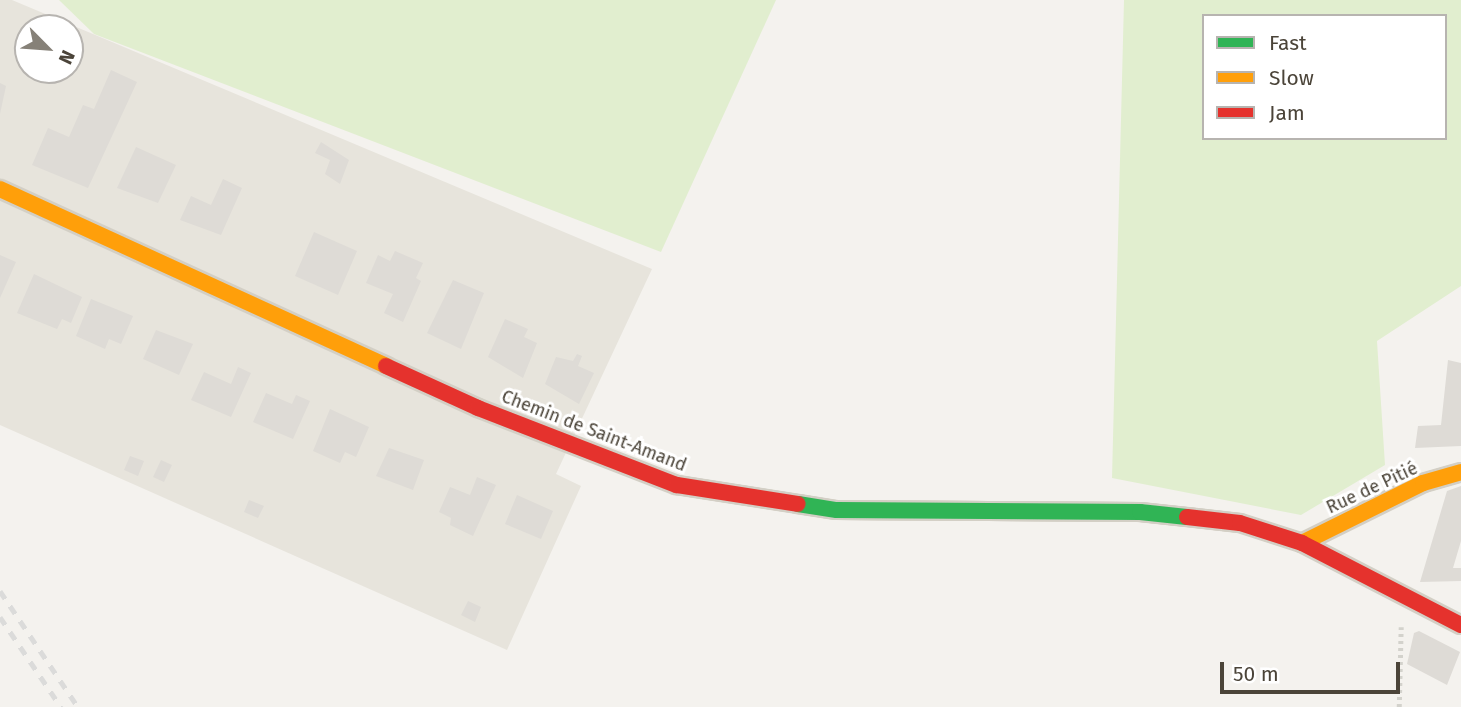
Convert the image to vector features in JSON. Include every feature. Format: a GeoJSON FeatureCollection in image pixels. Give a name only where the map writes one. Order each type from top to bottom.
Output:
{"type":"FeatureCollection","features":[{"type":"Feature","properties":{"kind":"street","name":"Chemin de Saint-Amand"},"geometry":{"type":"LineString","coordinates":[[0,189],[478,408],[677,485],[837,510],[1140,512],[1240,523],[1302,543],[1461,625]]}},
{"type":"Feature","properties":{"kind":"street","name":"Rue de Pitié"},"geometry":{"type":"LineString","coordinates":[[1302,543],[1423,483],[1461,472]]}},
{"type":"Feature","properties":{"kind":"path"},"geometry":{"type":"LineString","coordinates":[[1398,707],[1402,594]]}},
{"type":"Feature","properties":{"kind":"shaded area"},"geometry":{"type":"Polygon","coordinates":[[[0,0],[12,0],[45,14],[14,14],[14,84],[84,84],[84,30],[652,269],[556,474],[581,486],[507,650],[0,425],[0,0]]]}},
{"type":"Feature","properties":{"kind":"green space"},"geometry":{"type":"Polygon","coordinates":[[[59,0],[776,0],[661,252],[94,34],[84,24],[84,14],[73,14],[59,0]]]}},
{"type":"Feature","properties":{"kind":"green space"},"geometry":{"type":"Polygon","coordinates":[[[1124,0],[1461,0],[1461,286],[1377,341],[1385,465],[1301,515],[1112,478],[1124,0]]]}},
{"type":"Feature","properties":{"kind":"building"},"geometry":{"type":"Polygon","coordinates":[[[111,70],[137,82],[88,188],[32,165],[48,128],[69,137],[83,105],[94,109],[111,70]]]}},
{"type":"Feature","properties":{"kind":"building"},"geometry":{"type":"Polygon","coordinates":[[[0,83],[6,86],[0,114],[0,83]]]}},
{"type":"Feature","properties":{"kind":"building"},"geometry":{"type":"Polygon","coordinates":[[[321,142],[349,160],[340,184],[325,174],[330,160],[315,153],[321,142]]]}},
{"type":"Feature","properties":{"kind":"building"},"geometry":{"type":"Polygon","coordinates":[[[136,147],[176,165],[158,203],[117,188],[136,147]]]}},
{"type":"Feature","properties":{"kind":"building"},"geometry":{"type":"Polygon","coordinates":[[[223,179],[242,188],[221,235],[180,220],[191,196],[211,205],[223,179]]]}},
{"type":"Feature","properties":{"kind":"building"},"geometry":{"type":"Polygon","coordinates":[[[314,232],[357,251],[338,295],[295,276],[314,232]]]}},
{"type":"Feature","properties":{"kind":"building"},"geometry":{"type":"Polygon","coordinates":[[[395,251],[423,263],[416,278],[421,281],[403,322],[384,313],[393,294],[366,283],[378,255],[390,261],[395,251]]]}},
{"type":"Feature","properties":{"kind":"building"},"geometry":{"type":"Polygon","coordinates":[[[0,255],[16,262],[0,298],[0,255]]]}},
{"type":"Feature","properties":{"kind":"building"},"geometry":{"type":"Polygon","coordinates":[[[34,274],[82,297],[71,323],[62,319],[57,329],[17,313],[34,274]]]}},
{"type":"Feature","properties":{"kind":"building"},"geometry":{"type":"Polygon","coordinates":[[[453,280],[484,293],[461,349],[427,333],[453,280]]]}},
{"type":"Feature","properties":{"kind":"building"},"geometry":{"type":"Polygon","coordinates":[[[91,299],[133,316],[121,344],[109,339],[105,349],[76,336],[91,299]]]}},
{"type":"Feature","properties":{"kind":"building"},"geometry":{"type":"Polygon","coordinates":[[[505,319],[528,329],[524,337],[537,343],[523,378],[488,357],[505,319]]]}},
{"type":"Feature","properties":{"kind":"building"},"geometry":{"type":"Polygon","coordinates":[[[156,330],[193,344],[179,375],[143,359],[156,330]]]}},
{"type":"Feature","properties":{"kind":"building"},"geometry":{"type":"Polygon","coordinates":[[[577,354],[582,356],[578,366],[594,373],[579,404],[545,384],[556,357],[573,361],[577,354]]]}},
{"type":"Feature","properties":{"kind":"building"},"geometry":{"type":"Polygon","coordinates":[[[1448,360],[1461,363],[1461,446],[1415,448],[1418,426],[1441,425],[1448,360]]]}},
{"type":"Feature","properties":{"kind":"building"},"geometry":{"type":"Polygon","coordinates":[[[238,367],[251,373],[231,417],[191,400],[204,372],[231,384],[238,367]]]}},
{"type":"Feature","properties":{"kind":"building"},"geometry":{"type":"Polygon","coordinates":[[[266,393],[292,404],[296,395],[310,401],[293,439],[253,422],[266,393]]]}},
{"type":"Feature","properties":{"kind":"building"},"geometry":{"type":"Polygon","coordinates":[[[330,409],[369,427],[356,457],[345,452],[340,463],[313,451],[330,409]]]}},
{"type":"Feature","properties":{"kind":"building"},"geometry":{"type":"Polygon","coordinates":[[[389,448],[424,460],[413,490],[376,476],[389,448]]]}},
{"type":"Feature","properties":{"kind":"building"},"geometry":{"type":"Polygon","coordinates":[[[130,456],[144,461],[138,476],[124,470],[130,456]]]}},
{"type":"Feature","properties":{"kind":"building"},"geometry":{"type":"Polygon","coordinates":[[[161,460],[172,465],[164,482],[153,477],[161,460]]]}},
{"type":"Feature","properties":{"kind":"building"},"geometry":{"type":"Polygon","coordinates":[[[477,477],[496,485],[473,536],[450,525],[451,518],[439,512],[450,487],[470,495],[477,477]]]}},
{"type":"Feature","properties":{"kind":"building"},"geometry":{"type":"Polygon","coordinates":[[[1461,486],[1461,541],[1453,568],[1461,568],[1461,581],[1420,582],[1447,491],[1461,486]]]}},
{"type":"Feature","properties":{"kind":"building"},"geometry":{"type":"Polygon","coordinates":[[[517,495],[553,511],[541,539],[505,524],[517,495]]]}},
{"type":"Feature","properties":{"kind":"building"},"geometry":{"type":"Polygon","coordinates":[[[249,500],[264,506],[258,518],[244,512],[249,500]]]}},
{"type":"Feature","properties":{"kind":"building"},"geometry":{"type":"Polygon","coordinates":[[[468,601],[481,607],[475,622],[461,615],[468,601]]]}},
{"type":"Feature","properties":{"kind":"building"},"geometry":{"type":"Polygon","coordinates":[[[1419,631],[1460,652],[1447,685],[1407,664],[1414,633],[1419,631]]]}},
{"type":"Feature","properties":{"kind":"railway"},"geometry":{"type":"LineString","coordinates":[[0,591],[78,707]]}},
{"type":"Feature","properties":{"kind":"railway"},"geometry":{"type":"LineString","coordinates":[[0,617],[61,707]]}},
{"type":"Feature","properties":{"kind":"traffic: fast"},"geometry":{"type":"LineString","coordinates":[[798,504],[837,510],[1140,512],[1187,517]]}},
{"type":"Feature","properties":{"kind":"traffic: slow"},"geometry":{"type":"LineString","coordinates":[[0,189],[386,366]]}},
{"type":"Feature","properties":{"kind":"traffic: slow"},"geometry":{"type":"LineString","coordinates":[[1302,543],[1423,483],[1461,472]]}},
{"type":"Feature","properties":{"kind":"traffic: jam"},"geometry":{"type":"LineString","coordinates":[[386,366],[478,408],[677,485],[798,504]]}},
{"type":"Feature","properties":{"kind":"traffic: jam"},"geometry":{"type":"LineString","coordinates":[[1187,517],[1240,523],[1302,543],[1461,625]]}}]}
